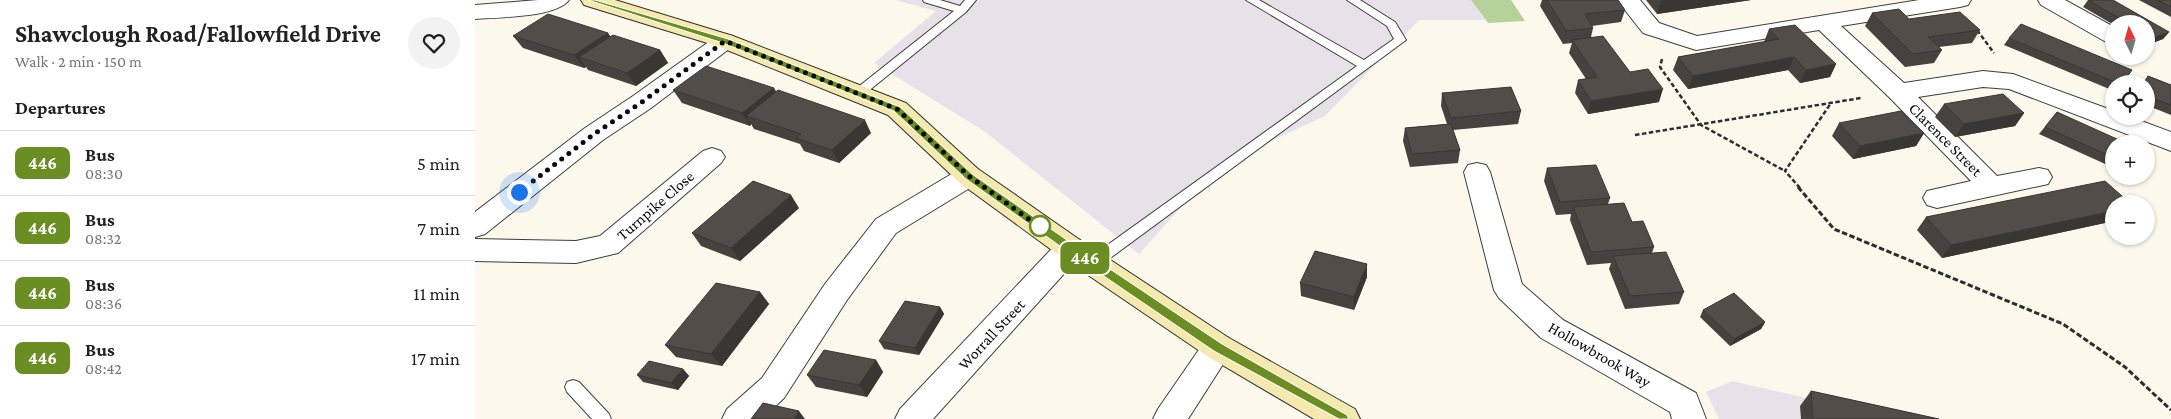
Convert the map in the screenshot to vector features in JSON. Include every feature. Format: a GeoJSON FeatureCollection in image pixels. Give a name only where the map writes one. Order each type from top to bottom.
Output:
{"type":"FeatureCollection","features":[{"type":"Feature","properties":{"kind":"main road"},"geometry":{"type":"LineString","coordinates":[[592,0],[725,41],[897,109],[969,176],[1081,256],[1218,347],[1343,419]]}},
{"type":"Feature","properties":{"kind":"street"},"geometry":{"type":"LineString","coordinates":[[475,12],[545,6],[558,0]]}},
{"type":"Feature","properties":{"kind":"street"},"geometry":{"type":"LineString","coordinates":[[1628,0],[1651,28],[1696,43],[1960,0]]}},
{"type":"Feature","properties":{"kind":"street"},"geometry":{"type":"LineString","coordinates":[[2049,0],[2105,32]]}},
{"type":"Feature","properties":{"kind":"street","name":"Clarence Street"},"geometry":{"type":"LineString","coordinates":[[1825,23],[1899,92],[1992,186]]}},
{"type":"Feature","properties":{"kind":"street"},"geometry":{"type":"LineString","coordinates":[[475,227],[594,134],[642,102],[725,41]]}},
{"type":"Feature","properties":{"kind":"street","name":"Clarence Street"},"geometry":{"type":"LineString","coordinates":[[1899,92],[1983,78],[2013,82],[2171,142]]}},
{"type":"Feature","properties":{"kind":"street","name":"Turnpike Close"},"geometry":{"type":"LineString","coordinates":[[475,250],[576,252],[608,245],[712,156]]}},
{"type":"Feature","properties":{"kind":"street","name":"Hollowbrook Way"},"geometry":{"type":"LineString","coordinates":[[1477,172],[1509,290],[1551,329],[1684,403],[1689,419]]}},
{"type":"Feature","properties":{"kind":"street"},"geometry":{"type":"LineString","coordinates":[[739,419],[773,388],[837,292],[885,226],[969,176]]}},
{"type":"Feature","properties":{"kind":"street","name":"Clarence Street"},"geometry":{"type":"LineString","coordinates":[[1937,198],[2039,177]]}},
{"type":"Feature","properties":{"kind":"street","name":"Worrall Street"},"geometry":{"type":"LineString","coordinates":[[912,419],[1081,256]]}},
{"type":"Feature","properties":{"kind":"street"},"geometry":{"type":"LineString","coordinates":[[1170,419],[1218,347]]}},
{"type":"Feature","properties":{"kind":"lane"},"geometry":{"type":"LineString","coordinates":[[928,0],[962,10]]}},
{"type":"Feature","properties":{"kind":"lane"},"geometry":{"type":"LineString","coordinates":[[857,94],[962,10],[971,0]]}},
{"type":"Feature","properties":{"kind":"lane"},"geometry":{"type":"LineString","coordinates":[[1251,0],[1364,66]]}},
{"type":"Feature","properties":{"kind":"lane"},"geometry":{"type":"LineString","coordinates":[[1081,256],[1400,40],[1391,24],[1352,0]]}},
{"type":"Feature","properties":{"kind":"lane"},"geometry":{"type":"LineString","coordinates":[[573,387],[603,419]]}},
{"type":"Feature","properties":{"kind":"path"},"geometry":{"type":"LineString","coordinates":[[1956,1],[2013,82]]}},
{"type":"Feature","properties":{"kind":"path"},"geometry":{"type":"LineString","coordinates":[[1669,34],[1660,67],[1701,124],[1785,171],[1834,229],[2063,324],[2125,367],[2171,410]]}},
{"type":"Feature","properties":{"kind":"path"},"geometry":{"type":"LineString","coordinates":[[1635,135],[1899,92]]}},
{"type":"Feature","properties":{"kind":"path"},"geometry":{"type":"LineString","coordinates":[[1785,171],[1831,103]]}},
{"type":"Feature","properties":{"kind":"shaded area"},"geometry":{"type":"Polygon","coordinates":[[[895,0],[1471,0],[1485,20],[1419,20],[1325,116],[1219,165],[1139,254],[984,131],[874,63],[936,11],[895,0]]]}},
{"type":"Feature","properties":{"kind":"shaded area"},"geometry":{"type":"Polygon","coordinates":[[[1732,381],[1897,419],[1719,419],[1706,392],[1732,381]]]}},
{"type":"Feature","properties":{"kind":"green space"},"geometry":{"type":"Polygon","coordinates":[[[1471,0],[1511,0],[1525,21],[1488,23],[1471,0]]]}},
{"type":"Feature","properties":{"kind":"building"},"geometry":{"type":"Polygon","coordinates":[[[1547,0],[1618,0],[1625,10],[1585,14],[1593,28],[1566,31],[1547,0]]]}},
{"type":"Feature","properties":{"kind":"building"},"geometry":{"type":"Polygon","coordinates":[[[2088,0],[2113,0],[2139,15],[2114,15],[2088,0]]]}},
{"type":"Feature","properties":{"kind":"building"},"geometry":{"type":"Polygon","coordinates":[[[2158,0],[2171,0],[2171,7],[2158,0]]]}},
{"type":"Feature","properties":{"kind":"building"},"geometry":{"type":"Polygon","coordinates":[[[1899,9],[1909,19],[1960,12],[1980,30],[1928,37],[1942,50],[1913,54],[1872,13],[1899,9]]]}},
{"type":"Feature","properties":{"kind":"building"},"geometry":{"type":"Polygon","coordinates":[[[548,14],[608,33],[574,55],[513,36],[548,14]]]}},
{"type":"Feature","properties":{"kind":"building"},"geometry":{"type":"Polygon","coordinates":[[[2021,24],[2105,59],[2105,65],[2120,65],[2132,70],[2128,75],[2105,75],[2105,78],[2009,38],[2021,24]]]}},
{"type":"Feature","properties":{"kind":"building"},"geometry":{"type":"Polygon","coordinates":[[[2155,24],[2169,32],[2155,37],[2155,24]]]}},
{"type":"Feature","properties":{"kind":"building"},"geometry":{"type":"Polygon","coordinates":[[[1795,25],[1836,64],[1806,70],[1794,57],[1693,76],[1678,57],[1779,39],[1769,29],[1795,25]]]}},
{"type":"Feature","properties":{"kind":"building"},"geometry":{"type":"Polygon","coordinates":[[[613,35],[660,50],[627,73],[579,57],[613,35]]]}},
{"type":"Feature","properties":{"kind":"building"},"geometry":{"type":"Polygon","coordinates":[[[1603,36],[1630,72],[1648,69],[1663,89],[1591,101],[1578,80],[1597,77],[1572,40],[1603,36]]]}},
{"type":"Feature","properties":{"kind":"building"},"geometry":{"type":"Polygon","coordinates":[[[706,66],[774,88],[742,113],[673,90],[706,66]]]}},
{"type":"Feature","properties":{"kind":"building"},"geometry":{"type":"Polygon","coordinates":[[[2155,79],[2171,85],[2171,105],[2155,99],[2155,79]]]}},
{"type":"Feature","properties":{"kind":"building"},"geometry":{"type":"Polygon","coordinates":[[[1511,87],[1521,111],[1451,118],[1442,93],[1511,87]]]}},
{"type":"Feature","properties":{"kind":"building"},"geometry":{"type":"Polygon","coordinates":[[[778,90],[865,120],[832,150],[796,138],[801,134],[746,116],[778,90]]]}},
{"type":"Feature","properties":{"kind":"building"},"geometry":{"type":"Polygon","coordinates":[[[2003,94],[2024,113],[1964,124],[1944,104],[2003,94]]]}},
{"type":"Feature","properties":{"kind":"building"},"geometry":{"type":"Polygon","coordinates":[[[1901,111],[1924,133],[1860,146],[1839,123],[1901,111]]]}},
{"type":"Feature","properties":{"kind":"building"},"geometry":{"type":"Polygon","coordinates":[[[2057,112],[2108,135],[2105,135],[2105,154],[2045,127],[2057,112]]]}},
{"type":"Feature","properties":{"kind":"building"},"geometry":{"type":"Polygon","coordinates":[[[1451,124],[1460,150],[1412,154],[1405,128],[1451,124]]]}},
{"type":"Feature","properties":{"kind":"building"},"geometry":{"type":"Polygon","coordinates":[[[1596,165],[1610,198],[1560,202],[1547,168],[1596,165]]]}},
{"type":"Feature","properties":{"kind":"building"},"geometry":{"type":"Polygon","coordinates":[[[753,181],[791,195],[731,248],[692,233],[753,181]]]}},
{"type":"Feature","properties":{"kind":"building"},"geometry":{"type":"Polygon","coordinates":[[[2105,181],[2105,185],[2110,185],[2121,195],[2105,195],[2105,213],[1951,245],[1926,217],[2105,181]]]}},
{"type":"Feature","properties":{"kind":"building"},"geometry":{"type":"Polygon","coordinates":[[[1624,203],[1632,222],[1643,221],[1654,247],[1591,252],[1573,207],[1624,203]]]}},
{"type":"Feature","properties":{"kind":"building"},"geometry":{"type":"Polygon","coordinates":[[[1315,251],[1367,264],[1354,297],[1300,283],[1315,251]]]}},
{"type":"Feature","properties":{"kind":"building"},"geometry":{"type":"Polygon","coordinates":[[[1666,252],[1684,292],[1630,296],[1613,256],[1666,252]]]}},
{"type":"Feature","properties":{"kind":"building"},"geometry":{"type":"Polygon","coordinates":[[[716,283],[760,292],[711,354],[665,345],[716,283]]]}},
{"type":"Feature","properties":{"kind":"building"},"geometry":{"type":"Polygon","coordinates":[[[1734,293],[1765,322],[1734,339],[1703,310],[1734,293]]]}},
{"type":"Feature","properties":{"kind":"building"},"geometry":{"type":"Polygon","coordinates":[[[905,301],[940,307],[915,348],[879,341],[905,301]]]}},
{"type":"Feature","properties":{"kind":"building"},"geometry":{"type":"Polygon","coordinates":[[[824,350],[876,360],[859,385],[807,375],[824,350]]]}},
{"type":"Feature","properties":{"kind":"building"},"geometry":{"type":"Polygon","coordinates":[[[649,361],[683,369],[671,383],[637,375],[649,361]]]}},
{"type":"Feature","properties":{"kind":"building"},"geometry":{"type":"Polygon","coordinates":[[[1811,391],[1939,419],[1813,419],[1811,391]]]}},
{"type":"Feature","properties":{"kind":"building"},"geometry":{"type":"Polygon","coordinates":[[[763,403],[799,411],[794,419],[751,419],[763,403]]]}},
{"type":"Feature","properties":{"kind":"bus line","name":"446"},"geometry":{"type":"LineString","coordinates":[[592,0],[725,41],[897,109],[969,176],[1070,248],[1218,347],[1343,419]]}},
{"type":"Feature","properties":{"kind":"route"},"geometry":{"type":"LineString","coordinates":[[519,192],[594,134],[642,102],[725,41],[897,109],[969,176],[1041,228],[1040,226]]}}]}
